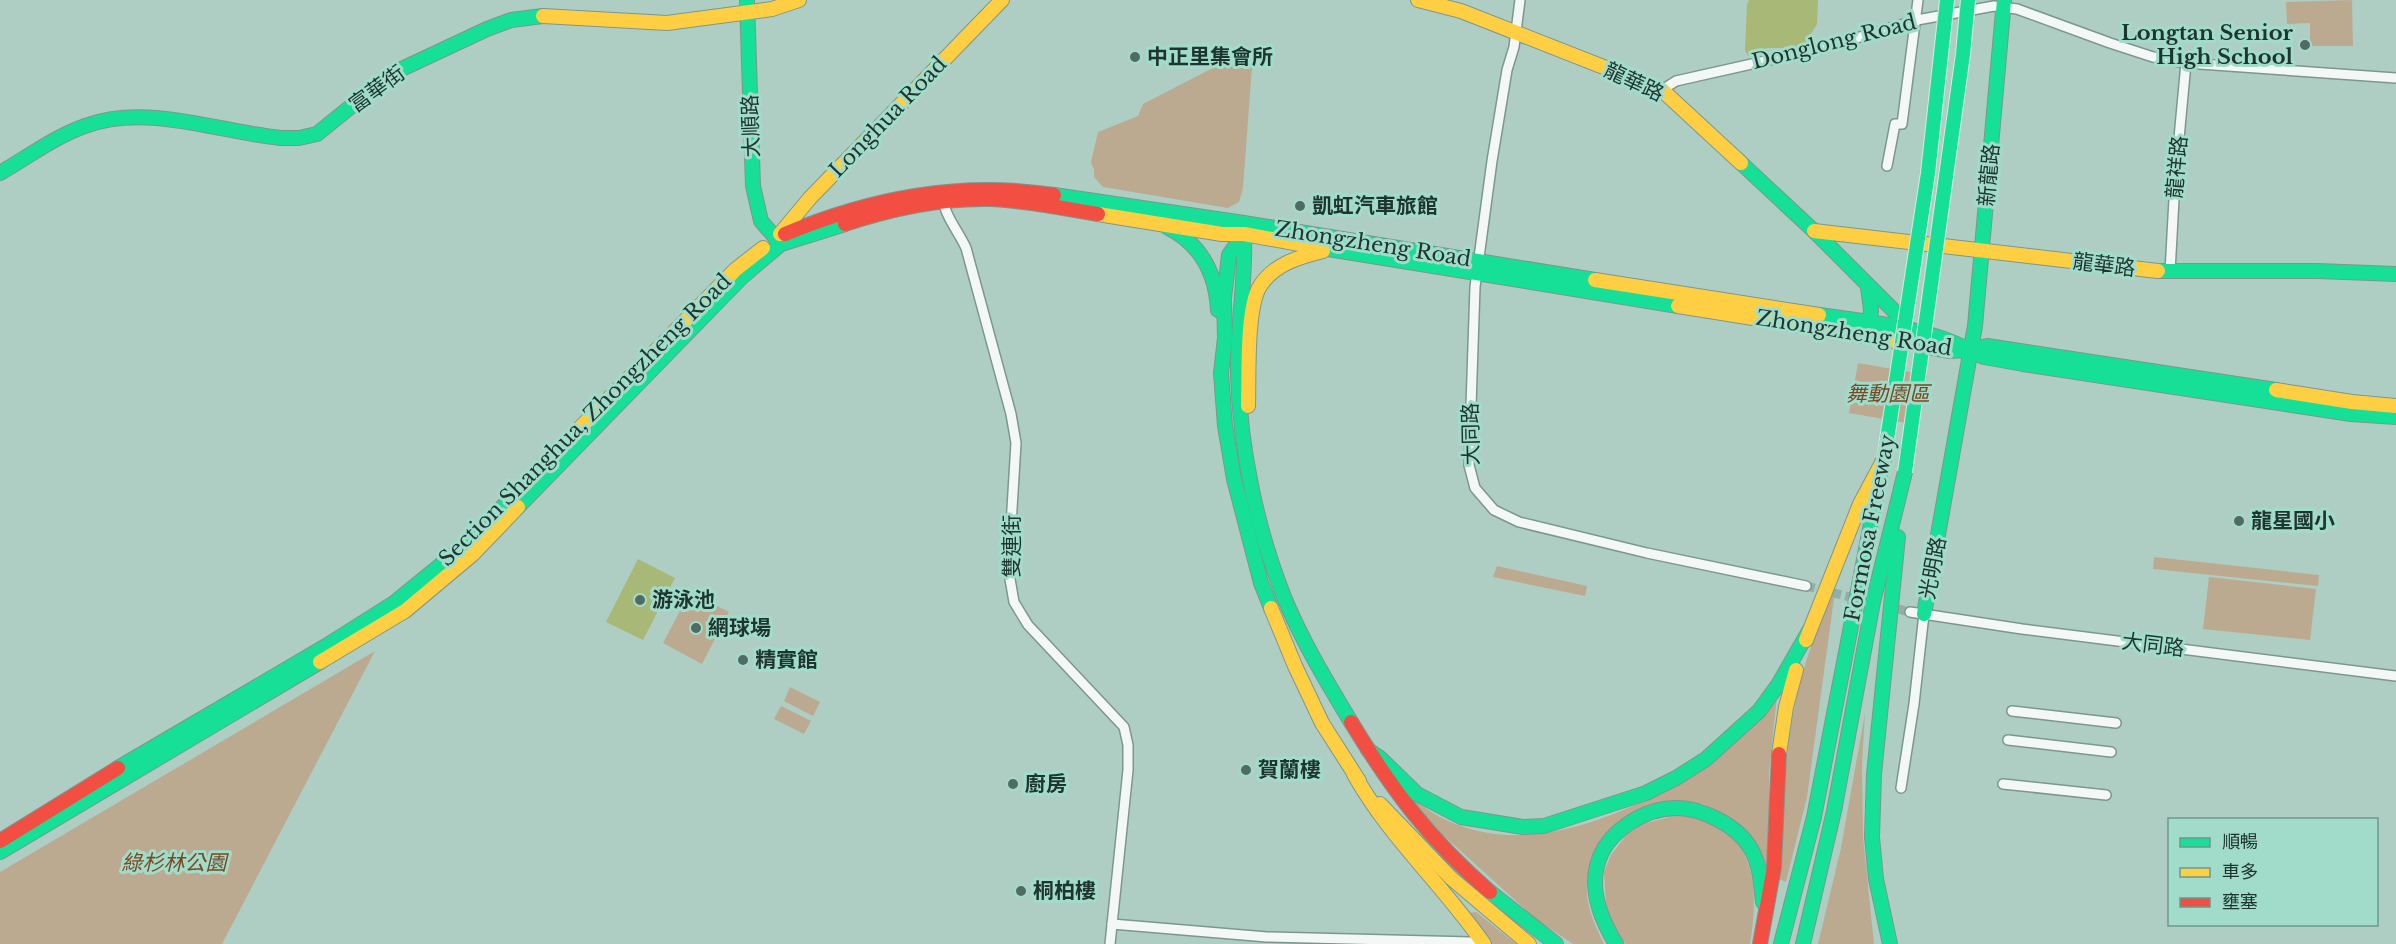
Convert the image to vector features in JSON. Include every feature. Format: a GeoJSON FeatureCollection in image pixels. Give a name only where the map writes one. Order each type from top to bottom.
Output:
{"type":"FeatureCollection","features":[{"type":"Feature","properties":{"kind":"main road","name":"富華街"},"geometry":{"type":"LineString","coordinates":[[0,173],[70,132],[90,123],[115,119],[142,118],[168,121],[283,139],[317,134],[391,74],[487,29],[523,18],[547,15],[667,23],[699,20],[747,6],[772,9],[799,0]]}},
{"type":"Feature","properties":{"kind":"main road","name":"Longhua Road"},"geometry":{"type":"LineString","coordinates":[[779,240],[810,198],[1002,0]]}},
{"type":"Feature","properties":{"kind":"main road"},"geometry":{"type":"LineString","coordinates":[[1418,0],[1461,11],[1516,32]]}},
{"type":"Feature","properties":{"kind":"main road","name":"Formosa Freeway"},"geometry":{"type":"LineString","coordinates":[[1781,944],[1814,817],[1884,459],[1925,188],[1944,44],[1947,0]]}},
{"type":"Feature","properties":{"kind":"main road","name":"Formosa Freeway"},"geometry":{"type":"LineString","coordinates":[[1803,944],[1834,811],[1873,602],[1905,472],[1964,54],[1968,0]]}},
{"type":"Feature","properties":{"kind":"main road","name":"新龍路"},"geometry":{"type":"LineString","coordinates":[[1969,350],[1975,326],[1983,250],[2004,4]]}},
{"type":"Feature","properties":{"kind":"main road","name":"大順路"},"geometry":{"type":"LineString","coordinates":[[747,6],[753,186],[757,209],[764,225],[779,240]]}},
{"type":"Feature","properties":{"kind":"main road","name":"龍華路"},"geometry":{"type":"LineString","coordinates":[[1516,32],[1662,90],[1814,231],[1904,321],[1906,337]]}},
{"type":"Feature","properties":{"kind":"main road","name":"Zhongzheng Road"},"geometry":{"type":"LineString","coordinates":[[779,240],[943,196],[988,187],[1244,223],[1478,268]]}},
{"type":"Feature","properties":{"kind":"main road","name":"Zhongzheng Road"},"geometry":{"type":"LineString","coordinates":[[943,196],[1022,202],[1222,234],[1244,234],[1348,252],[1478,268],[1870,329],[1906,337],[1948,351],[1969,350],[1984,357],[2080,366],[2396,406]]}},
{"type":"Feature","properties":{"kind":"main road"},"geometry":{"type":"LineString","coordinates":[[1151,221],[1175,231],[1198,249],[1210,268],[1218,304],[1218,342],[1225,426],[1234,479],[1261,583],[1295,666],[1322,723],[1354,774],[1364,795],[1384,822],[1451,898],[1484,944]]}},
{"type":"Feature","properties":{"kind":"main road","name":"龍華路"},"geometry":{"type":"LineString","coordinates":[[1814,231],[2170,272],[2308,271],[2396,274]]}},
{"type":"Feature","properties":{"kind":"main road"},"geometry":{"type":"LineString","coordinates":[[1221,373],[1225,338],[1224,299],[1229,255],[1244,234]]}},
{"type":"Feature","properties":{"kind":"main road"},"geometry":{"type":"LineString","coordinates":[[1244,234],[1245,248],[1239,317],[1239,390],[1246,447],[1269,554],[1289,608],[1323,676],[1382,774],[1428,832],[1472,876],[1556,944]]}},
{"type":"Feature","properties":{"kind":"main road","name":"Section Shanghua, Zhongzheng Road"},"geometry":{"type":"LineString","coordinates":[[120,773],[405,611],[473,554],[779,240]]}},
{"type":"Feature","properties":{"kind":"main road"},"geometry":{"type":"LineString","coordinates":[[1246,447],[1250,323],[1259,287],[1277,268],[1295,258],[1317,251],[1348,252]]}},
{"type":"Feature","properties":{"kind":"main road"},"geometry":{"type":"LineString","coordinates":[[1868,287],[1872,299],[1870,329]]}},
{"type":"Feature","properties":{"kind":"main road","name":"光明路"},"geometry":{"type":"LineString","coordinates":[[1917,613],[1955,448],[1969,350]]}},
{"type":"Feature","properties":{"kind":"main road","name":"Zhongzheng Road"},"geometry":{"type":"LineString","coordinates":[[2080,366],[2351,414],[2396,417]]}},
{"type":"Feature","properties":{"kind":"main road"},"geometry":{"type":"LineString","coordinates":[[1760,944],[1773,875],[1777,822],[1777,771],[1789,688],[1809,631],[1860,504],[1884,459]]}},
{"type":"Feature","properties":{"kind":"main road"},"geometry":{"type":"LineString","coordinates":[[1890,944],[1876,879],[1872,837],[1874,774],[1905,472]]}},
{"type":"Feature","properties":{"kind":"main road"},"geometry":{"type":"LineString","coordinates":[[1368,750],[1380,758],[1417,794],[1461,817],[1523,827],[1544,826],[1646,793],[1677,778],[1706,759],[1759,711],[1778,685],[1809,631]]}},
{"type":"Feature","properties":{"kind":"main road"},"geometry":{"type":"LineString","coordinates":[[0,841],[120,773]]}},
{"type":"Feature","properties":{"kind":"main road"},"geometry":{"type":"LineString","coordinates":[[0,852],[120,773]]}},
{"type":"Feature","properties":{"kind":"main road"},"geometry":{"type":"LineString","coordinates":[[1354,774],[1413,843],[1457,886],[1529,944]]}},
{"type":"Feature","properties":{"kind":"main road"},"geometry":{"type":"LineString","coordinates":[[1616,944],[1608,933],[1599,910],[1595,888],[1597,864],[1611,839],[1627,824],[1642,816],[1669,808],[1695,810],[1711,816],[1741,835],[1753,852],[1761,882],[1765,924]]}},
{"type":"Feature","properties":{"kind":"main road"},"geometry":{"type":"LineString","coordinates":[[1881,902],[1882,944]]}},
{"type":"Feature","properties":{"kind":"street","name":"大同路"},"geometry":{"type":"LineString","coordinates":[[1520,0],[1492,162],[1478,268],[1470,373],[1468,465],[1475,488],[1494,510],[1519,522],[1647,554],[1806,586]]}},
{"type":"Feature","properties":{"kind":"street"},"geometry":{"type":"LineString","coordinates":[[1887,166],[1895,124],[1902,124],[1918,0]]}},
{"type":"Feature","properties":{"kind":"street","name":"Donglong Road"},"geometry":{"type":"LineString","coordinates":[[1662,90],[1676,81],[1823,48],[1917,20],[2004,4],[2153,57],[2186,63],[2396,78]]}},
{"type":"Feature","properties":{"kind":"street","name":"龍祥路"},"geometry":{"type":"LineString","coordinates":[[2170,272],[2175,181],[2186,63]]}},
{"type":"Feature","properties":{"kind":"street","name":"雙連街"},"geometry":{"type":"LineString","coordinates":[[943,196],[966,248],[1011,414],[1016,442],[1009,558],[1014,602],[1028,624],[1124,727],[1128,745],[1128,770],[1110,944]]}},
{"type":"Feature","properties":{"kind":"street","name":"大同路"},"geometry":{"type":"LineString","coordinates":[[1917,613],[2022,629],[2396,676]]}},
{"type":"Feature","properties":{"kind":"street","name":"光明路"},"geometry":{"type":"LineString","coordinates":[[1901,788],[1914,704],[1917,613]]}},
{"type":"Feature","properties":{"kind":"street"},"geometry":{"type":"LineString","coordinates":[[2012,711],[2116,723]]}},
{"type":"Feature","properties":{"kind":"street"},"geometry":{"type":"LineString","coordinates":[[2008,740],[2111,752]]}},
{"type":"Feature","properties":{"kind":"street"},"geometry":{"type":"LineString","coordinates":[[2003,784],[2106,795]]}},
{"type":"Feature","properties":{"kind":"street"},"geometry":{"type":"LineString","coordinates":[[1112,924],[1267,941],[1472,944]]}},
{"type":"Feature","properties":{"kind":"green space"},"geometry":{"type":"Polygon","coordinates":[[[2352,0],[2353,46],[2310,46],[2310,23],[2287,24],[2286,2],[2352,0]]]}},
{"type":"Feature","properties":{"kind":"green space"},"geometry":{"type":"Polygon","coordinates":[[[1234,57],[1247,59],[1252,67],[1243,188],[1239,202],[1228,208],[1103,187],[1094,177],[1091,162],[1098,132],[1138,116],[1143,104],[1234,57]]]}},
{"type":"Feature","properties":{"kind":"green space","name":"舞動園區"},"geometry":{"type":"Polygon","coordinates":[[[1858,363],[1927,375],[1918,425],[1849,413],[1858,363]]]}},
{"type":"Feature","properties":{"kind":"green space"},"geometry":{"type":"Polygon","coordinates":[[[2154,557],[2319,575],[2318,586],[2153,569],[2154,557]]]}},
{"type":"Feature","properties":{"kind":"green space"},"geometry":{"type":"Polygon","coordinates":[[[1497,566],[1587,586],[1585,596],[1493,577],[1497,566]]]}},
{"type":"Feature","properties":{"kind":"green space"},"geometry":{"type":"Polygon","coordinates":[[[2209,577],[2316,589],[2310,640],[2203,629],[2209,577]]]}},
{"type":"Feature","properties":{"kind":"green space"},"geometry":{"type":"Polygon","coordinates":[[[1835,591],[1807,797],[1786,882],[1779,879],[1785,784],[1792,721],[1807,659],[1825,610],[1835,591]]]}},
{"type":"Feature","properties":{"kind":"green space","name":"網球場"},"geometry":{"type":"Polygon","coordinates":[[[690,592],[729,612],[702,664],[663,643],[690,592]]]}},
{"type":"Feature","properties":{"kind":"green space","name":"綠杉林公園"},"geometry":{"type":"Polygon","coordinates":[[[375,651],[222,944],[0,944],[0,872],[375,651]]]}},
{"type":"Feature","properties":{"kind":"green space"},"geometry":{"type":"Polygon","coordinates":[[[790,687],[820,702],[813,716],[784,701],[790,687]]]}},
{"type":"Feature","properties":{"kind":"green space"},"geometry":{"type":"Polygon","coordinates":[[[1777,696],[1769,773],[1770,848],[1767,881],[1722,813],[1703,804],[1683,802],[1645,807],[1604,853],[1588,876],[1588,903],[1604,944],[1573,944],[1537,920],[1432,825],[1404,793],[1446,820],[1469,829],[1515,835],[1561,830],[1606,817],[1673,789],[1704,764],[1777,696]]]}},
{"type":"Feature","properties":{"kind":"green space"},"geometry":{"type":"Polygon","coordinates":[[[781,706],[811,721],[804,734],[774,719],[781,706]]]}},
{"type":"Feature","properties":{"kind":"green space"},"geometry":{"type":"Polygon","coordinates":[[[1865,713],[1862,765],[1863,837],[1874,944],[1818,944],[1841,848],[1865,713]]]}},
{"type":"Feature","properties":{"kind":"green space"},"geometry":{"type":"Polygon","coordinates":[[[1678,815],[1704,821],[1723,830],[1737,843],[1747,859],[1754,898],[1750,944],[1625,944],[1613,928],[1606,903],[1604,872],[1611,855],[1627,834],[1646,823],[1678,815]]]}},
{"type":"Feature","properties":{"kind":"green space"},"geometry":{"type":"Polygon","coordinates":[[[1476,912],[1516,944],[1490,944],[1469,913],[1476,912]]]}},
{"type":"Feature","properties":{"kind":"shaded area"},"geometry":{"type":"Polygon","coordinates":[[[1749,0],[1818,0],[1817,24],[1806,42],[1797,48],[1767,48],[1755,51],[1748,56],[1745,50],[1749,0]]]}},
{"type":"Feature","properties":{"kind":"shaded area","name":"游泳池"},"geometry":{"type":"Polygon","coordinates":[[[638,559],[675,578],[643,640],[606,622],[638,559]]]}},
{"type":"Feature","properties":{"kind":"tunnel"},"geometry":{"type":"LineString","coordinates":[[1806,586],[1910,612]]}},
{"type":"Feature","properties":{"kind":"traffic: fast"},"geometry":{"type":"LineString","coordinates":[[747,0],[753,186],[761,221],[781,244]]}},
{"type":"Feature","properties":{"kind":"traffic: fast"},"geometry":{"type":"LineString","coordinates":[[1884,459],[1928,173],[1947,0]]}},
{"type":"Feature","properties":{"kind":"traffic: fast"},"geometry":{"type":"LineString","coordinates":[[1905,472],[1963,54],[1968,0]]}},
{"type":"Feature","properties":{"kind":"traffic: fast"},"geometry":{"type":"LineString","coordinates":[[1924,614],[1975,326],[2004,0]]}},
{"type":"Feature","properties":{"kind":"traffic: fast"},"geometry":{"type":"LineString","coordinates":[[0,173],[41,148],[85,126],[133,117],[183,121],[281,138],[299,138],[317,134],[391,74],[487,29],[511,20],[543,16]]}},
{"type":"Feature","properties":{"kind":"traffic: fast"},"geometry":{"type":"LineString","coordinates":[[1741,163],[1814,231],[1904,321],[1907,329]]}},
{"type":"Feature","properties":{"kind":"traffic: fast"},"geometry":{"type":"LineString","coordinates":[[1054,195],[1244,223],[1595,280]]}},
{"type":"Feature","properties":{"kind":"traffic: fast"},"geometry":{"type":"LineString","coordinates":[[518,507],[742,277],[781,244],[845,224]]}},
{"type":"Feature","properties":{"kind":"traffic: fast"},"geometry":{"type":"LineString","coordinates":[[1167,227],[1179,234],[1198,251],[1210,272],[1218,310]]}},
{"type":"Feature","properties":{"kind":"traffic: fast"},"geometry":{"type":"LineString","coordinates":[[1244,234],[1229,255],[1224,299],[1225,338],[1221,373],[1225,426],[1234,479],[1261,583],[1271,608]]}},
{"type":"Feature","properties":{"kind":"traffic: fast"},"geometry":{"type":"LineString","coordinates":[[1244,234],[1239,340],[1239,403],[1246,460],[1258,516],[1274,571],[1291,613],[1351,722]]}},
{"type":"Feature","properties":{"kind":"traffic: fast"},"geometry":{"type":"LineString","coordinates":[[1316,247],[1678,306]]}},
{"type":"Feature","properties":{"kind":"traffic: fast"},"geometry":{"type":"LineString","coordinates":[[2158,271],[2318,271],[2396,274]]}},
{"type":"Feature","properties":{"kind":"traffic: fast"},"geometry":{"type":"LineString","coordinates":[[1868,287],[1871,310],[1869,332]]}},
{"type":"Feature","properties":{"kind":"traffic: fast"},"geometry":{"type":"LineString","coordinates":[[1819,315],[1915,331],[1952,342],[1969,350],[1987,346],[2276,390]]}},
{"type":"Feature","properties":{"kind":"traffic: fast"},"geometry":{"type":"LineString","coordinates":[[1907,343],[1948,351],[1969,350],[1984,357],[2023,364],[2351,414],[2396,417]]}},
{"type":"Feature","properties":{"kind":"traffic: fast"},"geometry":{"type":"LineString","coordinates":[[1803,944],[1834,811],[1873,602],[1905,472]]}},
{"type":"Feature","properties":{"kind":"traffic: fast"},"geometry":{"type":"LineString","coordinates":[[1781,944],[1814,817],[1880,477]]}},
{"type":"Feature","properties":{"kind":"traffic: fast"},"geometry":{"type":"LineString","coordinates":[[118,768],[326,646],[394,603],[464,546],[520,489]]}},
{"type":"Feature","properties":{"kind":"traffic: fast"},"geometry":{"type":"LineString","coordinates":[[1890,944],[1876,879],[1872,837],[1874,774],[1898,537]]}},
{"type":"Feature","properties":{"kind":"traffic: fast"},"geometry":{"type":"LineString","coordinates":[[1368,750],[1380,758],[1417,794],[1461,817],[1523,827],[1544,826],[1646,793],[1706,759],[1759,711],[1778,685],[1809,631]]}},
{"type":"Feature","properties":{"kind":"traffic: fast"},"geometry":{"type":"LineString","coordinates":[[0,852],[320,662]]}},
{"type":"Feature","properties":{"kind":"traffic: fast"},"geometry":{"type":"LineString","coordinates":[[1616,944],[1606,926],[1596,896],[1597,866],[1601,854],[1617,833],[1639,817],[1652,812],[1677,808],[1693,810],[1717,819],[1736,831],[1754,855],[1760,874],[1763,902]]}},
{"type":"Feature","properties":{"kind":"traffic: fast"},"geometry":{"type":"LineString","coordinates":[[1490,892],[1556,944]]}},
{"type":"Feature","properties":{"kind":"traffic: slow"},"geometry":{"type":"LineString","coordinates":[[543,16],[667,23],[772,9],[799,0]]}},
{"type":"Feature","properties":{"kind":"traffic: slow"},"geometry":{"type":"LineString","coordinates":[[780,234],[810,198],[1002,0]]}},
{"type":"Feature","properties":{"kind":"traffic: slow"},"geometry":{"type":"LineString","coordinates":[[1418,0],[1461,11],[1662,90],[1741,163]]}},
{"type":"Feature","properties":{"kind":"traffic: slow"},"geometry":{"type":"LineString","coordinates":[[1098,214],[1222,234],[1244,234],[1316,247]]}},
{"type":"Feature","properties":{"kind":"traffic: slow"},"geometry":{"type":"LineString","coordinates":[[1814,231],[2158,271]]}},
{"type":"Feature","properties":{"kind":"traffic: slow"},"geometry":{"type":"LineString","coordinates":[[520,489],[735,270],[763,248]]}},
{"type":"Feature","properties":{"kind":"traffic: slow"},"geometry":{"type":"LineString","coordinates":[[1248,406],[1250,326],[1252,310],[1260,286],[1272,272],[1280,267],[1296,259],[1323,251]]}},
{"type":"Feature","properties":{"kind":"traffic: slow"},"geometry":{"type":"LineString","coordinates":[[1595,280],[1819,315]]}},
{"type":"Feature","properties":{"kind":"traffic: slow"},"geometry":{"type":"LineString","coordinates":[[1678,306],[1907,343]]}},
{"type":"Feature","properties":{"kind":"traffic: slow"},"geometry":{"type":"LineString","coordinates":[[2276,390],[2352,402],[2396,406]]}},
{"type":"Feature","properties":{"kind":"traffic: slow"},"geometry":{"type":"LineString","coordinates":[[1806,640],[1860,504],[1884,459]]}},
{"type":"Feature","properties":{"kind":"traffic: slow"},"geometry":{"type":"LineString","coordinates":[[320,662],[405,611],[473,554],[518,507]]}},
{"type":"Feature","properties":{"kind":"traffic: slow"},"geometry":{"type":"LineString","coordinates":[[1271,608],[1322,723],[1359,781]]}},
{"type":"Feature","properties":{"kind":"traffic: slow"},"geometry":{"type":"LineString","coordinates":[[1779,754],[1786,707],[1796,670]]}},
{"type":"Feature","properties":{"kind":"traffic: slow"},"geometry":{"type":"LineString","coordinates":[[1354,774],[1383,819],[1484,944]]}},
{"type":"Feature","properties":{"kind":"traffic: slow"},"geometry":{"type":"LineString","coordinates":[[1380,804],[1451,878],[1529,944]]}},
{"type":"Feature","properties":{"kind":"traffic: jam"},"geometry":{"type":"LineString","coordinates":[[785,234],[851,211],[917,196],[985,190],[1054,195]]}},
{"type":"Feature","properties":{"kind":"traffic: jam"},"geometry":{"type":"LineString","coordinates":[[845,224],[916,206],[971,199],[1016,201],[1098,214]]}},
{"type":"Feature","properties":{"kind":"traffic: jam"},"geometry":{"type":"LineString","coordinates":[[1351,722],[1413,813],[1448,852],[1490,892]]}},
{"type":"Feature","properties":{"kind":"traffic: jam"},"geometry":{"type":"LineString","coordinates":[[1760,944],[1774,867],[1779,754]]}},
{"type":"Feature","properties":{"kind":"traffic: jam"},"geometry":{"type":"LineString","coordinates":[[0,841],[118,768]]}},
{"type":"Feature","properties":{"kind":"place","name":"Longtan Senior High School"},"geometry":{"type":"Point","coordinates":[2305,45]}},
{"type":"Feature","properties":{"kind":"place","name":"中正里集會所"},"geometry":{"type":"Point","coordinates":[1135,57]}},
{"type":"Feature","properties":{"kind":"place","name":"凱虹汽車旅館"},"geometry":{"type":"Point","coordinates":[1300,206]}},
{"type":"Feature","properties":{"kind":"place","name":"龍星國小"},"geometry":{"type":"Point","coordinates":[2239,521]}},
{"type":"Feature","properties":{"kind":"place","name":"游泳池"},"geometry":{"type":"Point","coordinates":[640,600]}},
{"type":"Feature","properties":{"kind":"place","name":"網球場"},"geometry":{"type":"Point","coordinates":[696,628]}},
{"type":"Feature","properties":{"kind":"place","name":"精實館"},"geometry":{"type":"Point","coordinates":[743,660]}},
{"type":"Feature","properties":{"kind":"place","name":"賀蘭樓"},"geometry":{"type":"Point","coordinates":[1246,770]}},
{"type":"Feature","properties":{"kind":"place","name":"廚房"},"geometry":{"type":"Point","coordinates":[1013,784]}},
{"type":"Feature","properties":{"kind":"place","name":"桐柏樓"},"geometry":{"type":"Point","coordinates":[1021,891]}}]}
